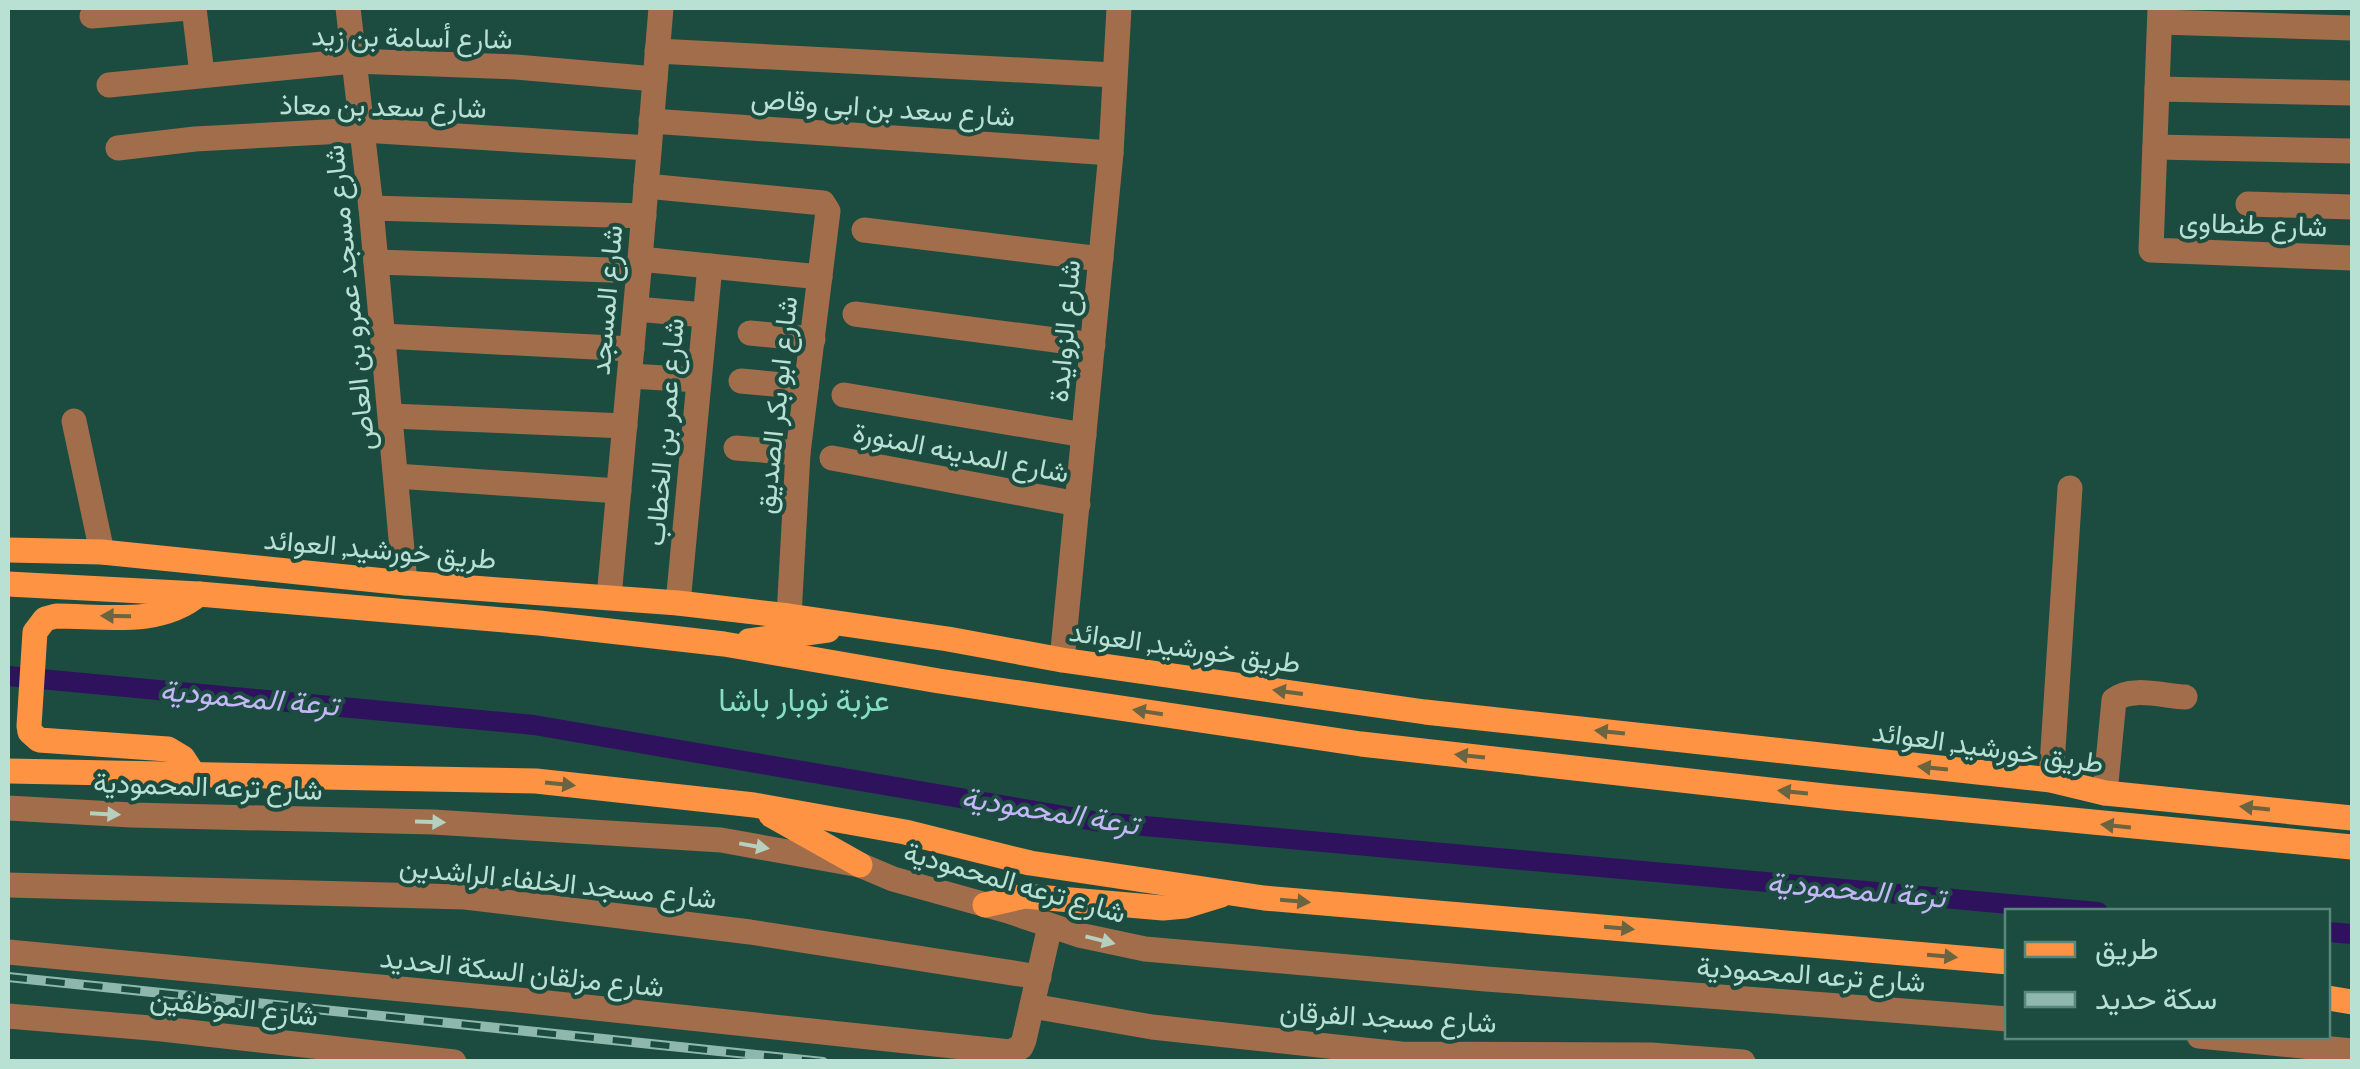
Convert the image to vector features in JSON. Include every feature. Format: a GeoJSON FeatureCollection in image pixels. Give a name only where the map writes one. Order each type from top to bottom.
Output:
{"type":"FeatureCollection","features":[{"type":"Feature","properties":{"kind":"main road","name":"طريق خورشيد, العوائد"},"geometry":{"type":"LineString","coordinates":[[8,550],[102,552],[405,583],[678,603],[858,626],[1062,660],[1425,712],[2051,780],[2105,793],[2352,818]]}},
{"type":"Feature","properties":{"kind":"main road"},"geometry":{"type":"LineString","coordinates":[[8,584],[199,594],[539,623],[724,644],[939,681],[1360,744],[1833,797],[2352,846]]}},
{"type":"Feature","properties":{"kind":"main road"},"geometry":{"type":"LineString","coordinates":[[194,775],[183,758],[168,749],[39,740],[29,726],[34,632],[40,623],[50,617],[159,615],[181,608],[199,594]]}},
{"type":"Feature","properties":{"kind":"main road"},"geometry":{"type":"LineString","coordinates":[[724,644],[858,626]]}},
{"type":"Feature","properties":{"kind":"main road"},"geometry":{"type":"LineString","coordinates":[[8,771],[536,781],[754,805],[904,832],[1030,862],[1264,898],[2005,962]]}},
{"type":"Feature","properties":{"kind":"main road"},"geometry":{"type":"LineString","coordinates":[[754,805],[860,864]]}},
{"type":"Feature","properties":{"kind":"main road"},"geometry":{"type":"LineString","coordinates":[[985,905],[1036,896],[1163,908],[1185,906],[1226,893]]}},
{"type":"Feature","properties":{"kind":"street"},"geometry":{"type":"LineString","coordinates":[[92,16],[191,8],[202,74]]}},
{"type":"Feature","properties":{"kind":"street","name":"شارع مسجد عمرو بن العاص"},"geometry":{"type":"LineString","coordinates":[[348,8],[371,208],[405,583]]}},
{"type":"Feature","properties":{"kind":"street","name":"شارع المسجد"},"geometry":{"type":"LineString","coordinates":[[609,597],[657,51],[655,8]]}},
{"type":"Feature","properties":{"kind":"street","name":"شارع الزوايدة"},"geometry":{"type":"LineString","coordinates":[[1062,660],[1111,153],[1119,8]]}},
{"type":"Feature","properties":{"kind":"street"},"geometry":{"type":"LineString","coordinates":[[2352,28],[2160,15],[2155,147],[2352,151]]}},
{"type":"Feature","properties":{"kind":"street"},"geometry":{"type":"LineString","coordinates":[[657,51],[1114,76]]}},
{"type":"Feature","properties":{"kind":"street","name":"شارع أسامة بن زيد"},"geometry":{"type":"LineString","coordinates":[[108,85],[353,61],[516,67],[654,79]]}},
{"type":"Feature","properties":{"kind":"street"},"geometry":{"type":"LineString","coordinates":[[2157,89],[2352,93]]}},
{"type":"Feature","properties":{"kind":"street","name":"شارع سعد بن ابى وقاص"},"geometry":{"type":"LineString","coordinates":[[651,120],[1111,153]]}},
{"type":"Feature","properties":{"kind":"street","name":"شارع سعد بن معاذ"},"geometry":{"type":"LineString","coordinates":[[118,148],[195,138],[363,130],[649,148]]}},
{"type":"Feature","properties":{"kind":"street","name":"شارع طنطاوى"},"geometry":{"type":"LineString","coordinates":[[2155,147],[2151,250],[2352,258]]}},
{"type":"Feature","properties":{"kind":"street","name":"شارع ابو بكر الصديق"},"geometry":{"type":"LineString","coordinates":[[646,186],[822,204],[828,211],[798,453],[789,616]]}},
{"type":"Feature","properties":{"kind":"street"},"geometry":{"type":"LineString","coordinates":[[2248,204],[2352,207]]}},
{"type":"Feature","properties":{"kind":"street"},"geometry":{"type":"LineString","coordinates":[[371,208],[644,216]]}},
{"type":"Feature","properties":{"kind":"street"},"geometry":{"type":"LineString","coordinates":[[864,230],[1101,258]]}},
{"type":"Feature","properties":{"kind":"street"},"geometry":{"type":"LineString","coordinates":[[376,262],[710,266],[820,277]]}},
{"type":"Feature","properties":{"kind":"street","name":"شارع عمر بن الخطاب"},"geometry":{"type":"LineString","coordinates":[[678,603],[710,266]]}},
{"type":"Feature","properties":{"kind":"street"},"geometry":{"type":"LineString","coordinates":[[636,310],[705,315]]}},
{"type":"Feature","properties":{"kind":"street"},"geometry":{"type":"LineString","coordinates":[[854,314],[1093,345]]}},
{"type":"Feature","properties":{"kind":"street"},"geometry":{"type":"LineString","coordinates":[[750,332],[812,339]]}},
{"type":"Feature","properties":{"kind":"street"},"geometry":{"type":"LineString","coordinates":[[383,336],[632,349]]}},
{"type":"Feature","properties":{"kind":"street"},"geometry":{"type":"LineString","coordinates":[[630,376],[698,380]]}},
{"type":"Feature","properties":{"kind":"street"},"geometry":{"type":"LineString","coordinates":[[741,380],[806,387]]}},
{"type":"Feature","properties":{"kind":"street"},"geometry":{"type":"LineString","coordinates":[[844,395],[1084,435]]}},
{"type":"Feature","properties":{"kind":"street"},"geometry":{"type":"LineString","coordinates":[[391,416],[625,426]]}},
{"type":"Feature","properties":{"kind":"street"},"geometry":{"type":"LineString","coordinates":[[74,422],[102,552]]}},
{"type":"Feature","properties":{"kind":"street"},"geometry":{"type":"LineString","coordinates":[[736,448],[798,453]]}},
{"type":"Feature","properties":{"kind":"street","name":"شارع المدينه المنورة"},"geometry":{"type":"LineString","coordinates":[[832,458],[1078,504]]}},
{"type":"Feature","properties":{"kind":"street"},"geometry":{"type":"LineString","coordinates":[[396,476],[619,491]]}},
{"type":"Feature","properties":{"kind":"street"},"geometry":{"type":"LineString","coordinates":[[2051,780],[2070,488]]}},
{"type":"Feature","properties":{"kind":"street"},"geometry":{"type":"LineString","coordinates":[[2105,793],[2114,700],[2126,693],[2185,697]]}},
{"type":"Feature","properties":{"kind":"street","name":"شارع ترعه المحمودية"},"geometry":{"type":"LineString","coordinates":[[8,808],[433,822],[721,840],[860,864],[894,880],[1145,950],[2005,1020]]}},
{"type":"Feature","properties":{"kind":"street","name":"شارع مسجد الخلفاء الراشدين"},"geometry":{"type":"LineString","coordinates":[[8,884],[465,897],[750,932],[1038,977]]}},
{"type":"Feature","properties":{"kind":"street"},"geometry":{"type":"LineString","coordinates":[[1032,1006],[1050,926]]}},
{"type":"Feature","properties":{"kind":"street","name":"شارع مزلقان السكة الحديد"},"geometry":{"type":"LineString","coordinates":[[8,952],[1010,1052],[1021,1048],[1032,1006]]}},
{"type":"Feature","properties":{"kind":"street","name":"شارع مسجد الفرقان"},"geometry":{"type":"LineString","coordinates":[[1032,1006],[1152,1027],[1401,1054],[1652,1055],[1743,1062]]}},
{"type":"Feature","properties":{"kind":"street","name":"شارع الموظفين"},"geometry":{"type":"LineString","coordinates":[[8,1016],[454,1062]]}},
{"type":"Feature","properties":{"kind":"street"},"geometry":{"type":"LineString","coordinates":[[2230,1039],[2352,1051]]}},
{"type":"Feature","properties":{"kind":"waterway","name":"ترعة المحمودية"},"geometry":{"type":"LineString","coordinates":[[8,676],[534,725],[1100,822],[2065,909]]}},
{"type":"Feature","properties":{"kind":"waterway","name":"ترعة المحمودية"},"geometry":{"type":"LineString","coordinates":[[2330,932],[2352,934]]}},
{"type":"Feature","properties":{"kind":"railway"},"geometry":{"type":"LineString","coordinates":[[8,977],[823,1062]]}},
{"type":"Feature","properties":{"kind":"district","name":"عزبة نوبار باشا"},"geometry":{"type":"Point","coordinates":[804,700]}}]}
